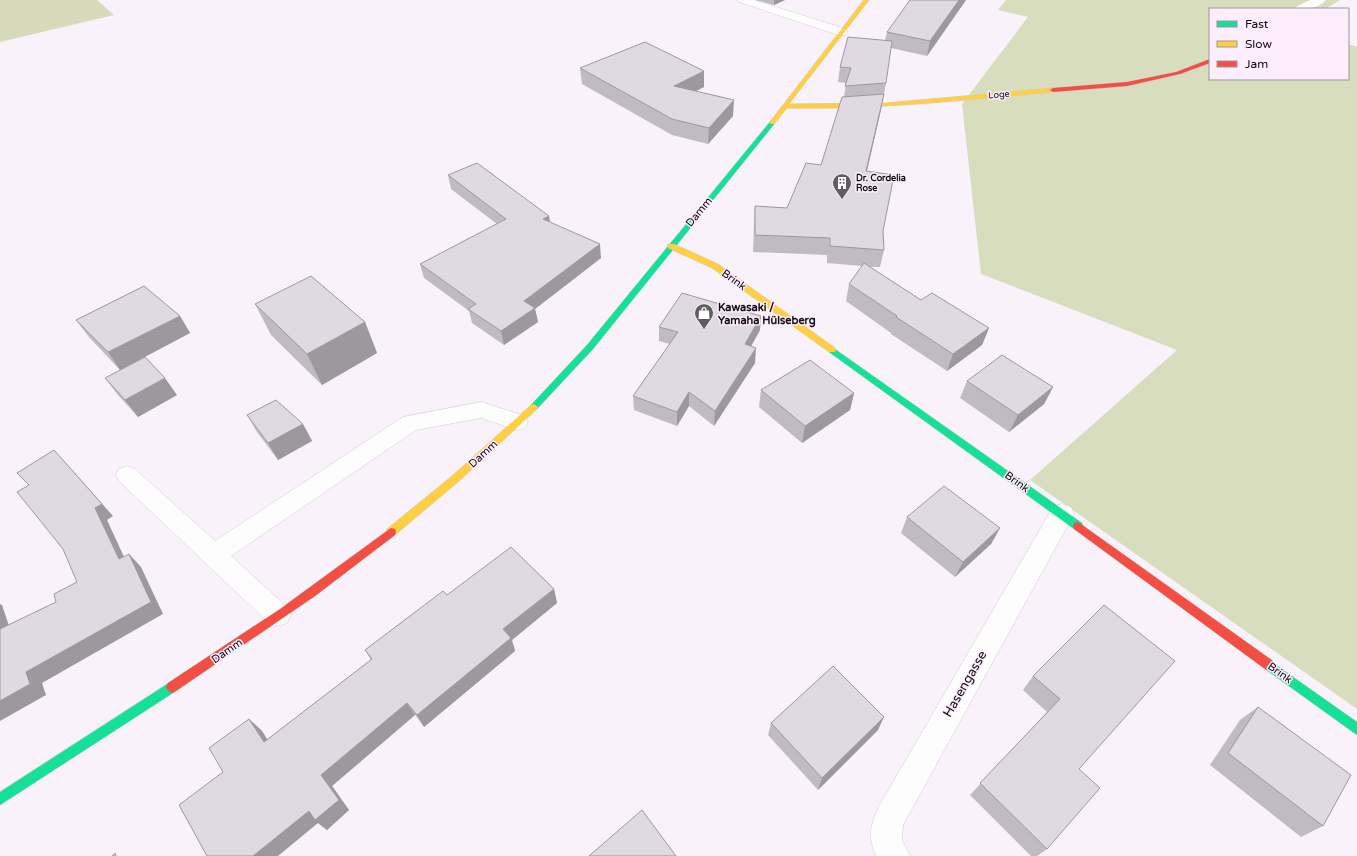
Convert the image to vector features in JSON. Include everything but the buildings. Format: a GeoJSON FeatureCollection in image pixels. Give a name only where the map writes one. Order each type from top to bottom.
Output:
{"type":"FeatureCollection","features":[{"type":"Feature","properties":{"kind":"main road","name":"Damm"},"geometry":{"type":"LineString","coordinates":[[0,799],[214,660],[354,562],[456,479],[518,422],[590,347],[785,106],[867,0]]}},
{"type":"Feature","properties":{"kind":"main road","name":"Loge"},"geometry":{"type":"LineString","coordinates":[[785,106],[826,108],[869,106],[1127,84],[1178,73],[1209,61]]}},
{"type":"Feature","properties":{"kind":"main road","name":"Brink"},"geometry":{"type":"LineString","coordinates":[[671,246],[715,266],[1062,514],[1357,729]]}},
{"type":"Feature","properties":{"kind":"street"},"geometry":{"type":"LineString","coordinates":[[1303,8],[1320,0]]}},
{"type":"Feature","properties":{"kind":"street","name":"Hasengasse"},"geometry":{"type":"LineString","coordinates":[[894,856],[887,847],[885,841],[885,835],[890,819],[1062,514]]}},
{"type":"Feature","properties":{"kind":"lane"},"geometry":{"type":"LineString","coordinates":[[743,0],[842,32]]}},
{"type":"Feature","properties":{"kind":"lane"},"geometry":{"type":"LineString","coordinates":[[213,555],[410,423],[481,410],[518,422]]}},
{"type":"Feature","properties":{"kind":"lane"},"geometry":{"type":"LineString","coordinates":[[127,475],[278,615]]}},
{"type":"Feature","properties":{"kind":"green space"},"geometry":{"type":"Polygon","coordinates":[[[0,0],[97,0],[114,15],[0,42],[0,0]]]}},
{"type":"Feature","properties":{"kind":"green space"},"geometry":{"type":"Polygon","coordinates":[[[1006,0],[1340,0],[1328,8],[1209,8],[1209,80],[1349,80],[1349,44],[1357,47],[1357,709],[1030,480],[1177,350],[981,274],[962,104],[1028,17],[998,10],[1006,0]]]}},
{"type":"Feature","properties":{"kind":"traffic: fast"},"geometry":{"type":"LineString","coordinates":[[534,407],[590,347],[772,123]]}},
{"type":"Feature","properties":{"kind":"traffic: fast"},"geometry":{"type":"LineString","coordinates":[[832,350],[1078,526]]}},
{"type":"Feature","properties":{"kind":"traffic: fast"},"geometry":{"type":"LineString","coordinates":[[1269,665],[1357,729]]}},
{"type":"Feature","properties":{"kind":"traffic: fast"},"geometry":{"type":"LineString","coordinates":[[0,799],[172,687]]}},
{"type":"Feature","properties":{"kind":"traffic: slow"},"geometry":{"type":"LineString","coordinates":[[772,123],[867,0]]}},
{"type":"Feature","properties":{"kind":"traffic: slow"},"geometry":{"type":"LineString","coordinates":[[785,106],[818,107],[885,105],[1053,90]]}},
{"type":"Feature","properties":{"kind":"traffic: slow"},"geometry":{"type":"LineString","coordinates":[[671,246],[715,266],[832,350]]}},
{"type":"Feature","properties":{"kind":"traffic: slow"},"geometry":{"type":"LineString","coordinates":[[391,532],[455,479],[534,407]]}},
{"type":"Feature","properties":{"kind":"traffic: jam"},"geometry":{"type":"LineString","coordinates":[[1053,90],[1127,84],[1178,73],[1209,61]]}},
{"type":"Feature","properties":{"kind":"traffic: jam"},"geometry":{"type":"LineString","coordinates":[[1078,526],[1269,665]]}},
{"type":"Feature","properties":{"kind":"traffic: jam"},"geometry":{"type":"LineString","coordinates":[[172,687],[311,593],[391,532]]}},
{"type":"Feature","properties":{"kind":"place","name":"Dr. Cordelia Rose"},"geometry":{"type":"Point","coordinates":[842,200]}},
{"type":"Feature","properties":{"kind":"place","name":"Kawasaki / Yamaha Hülseberg"},"geometry":{"type":"Point","coordinates":[704,330]}}]}
